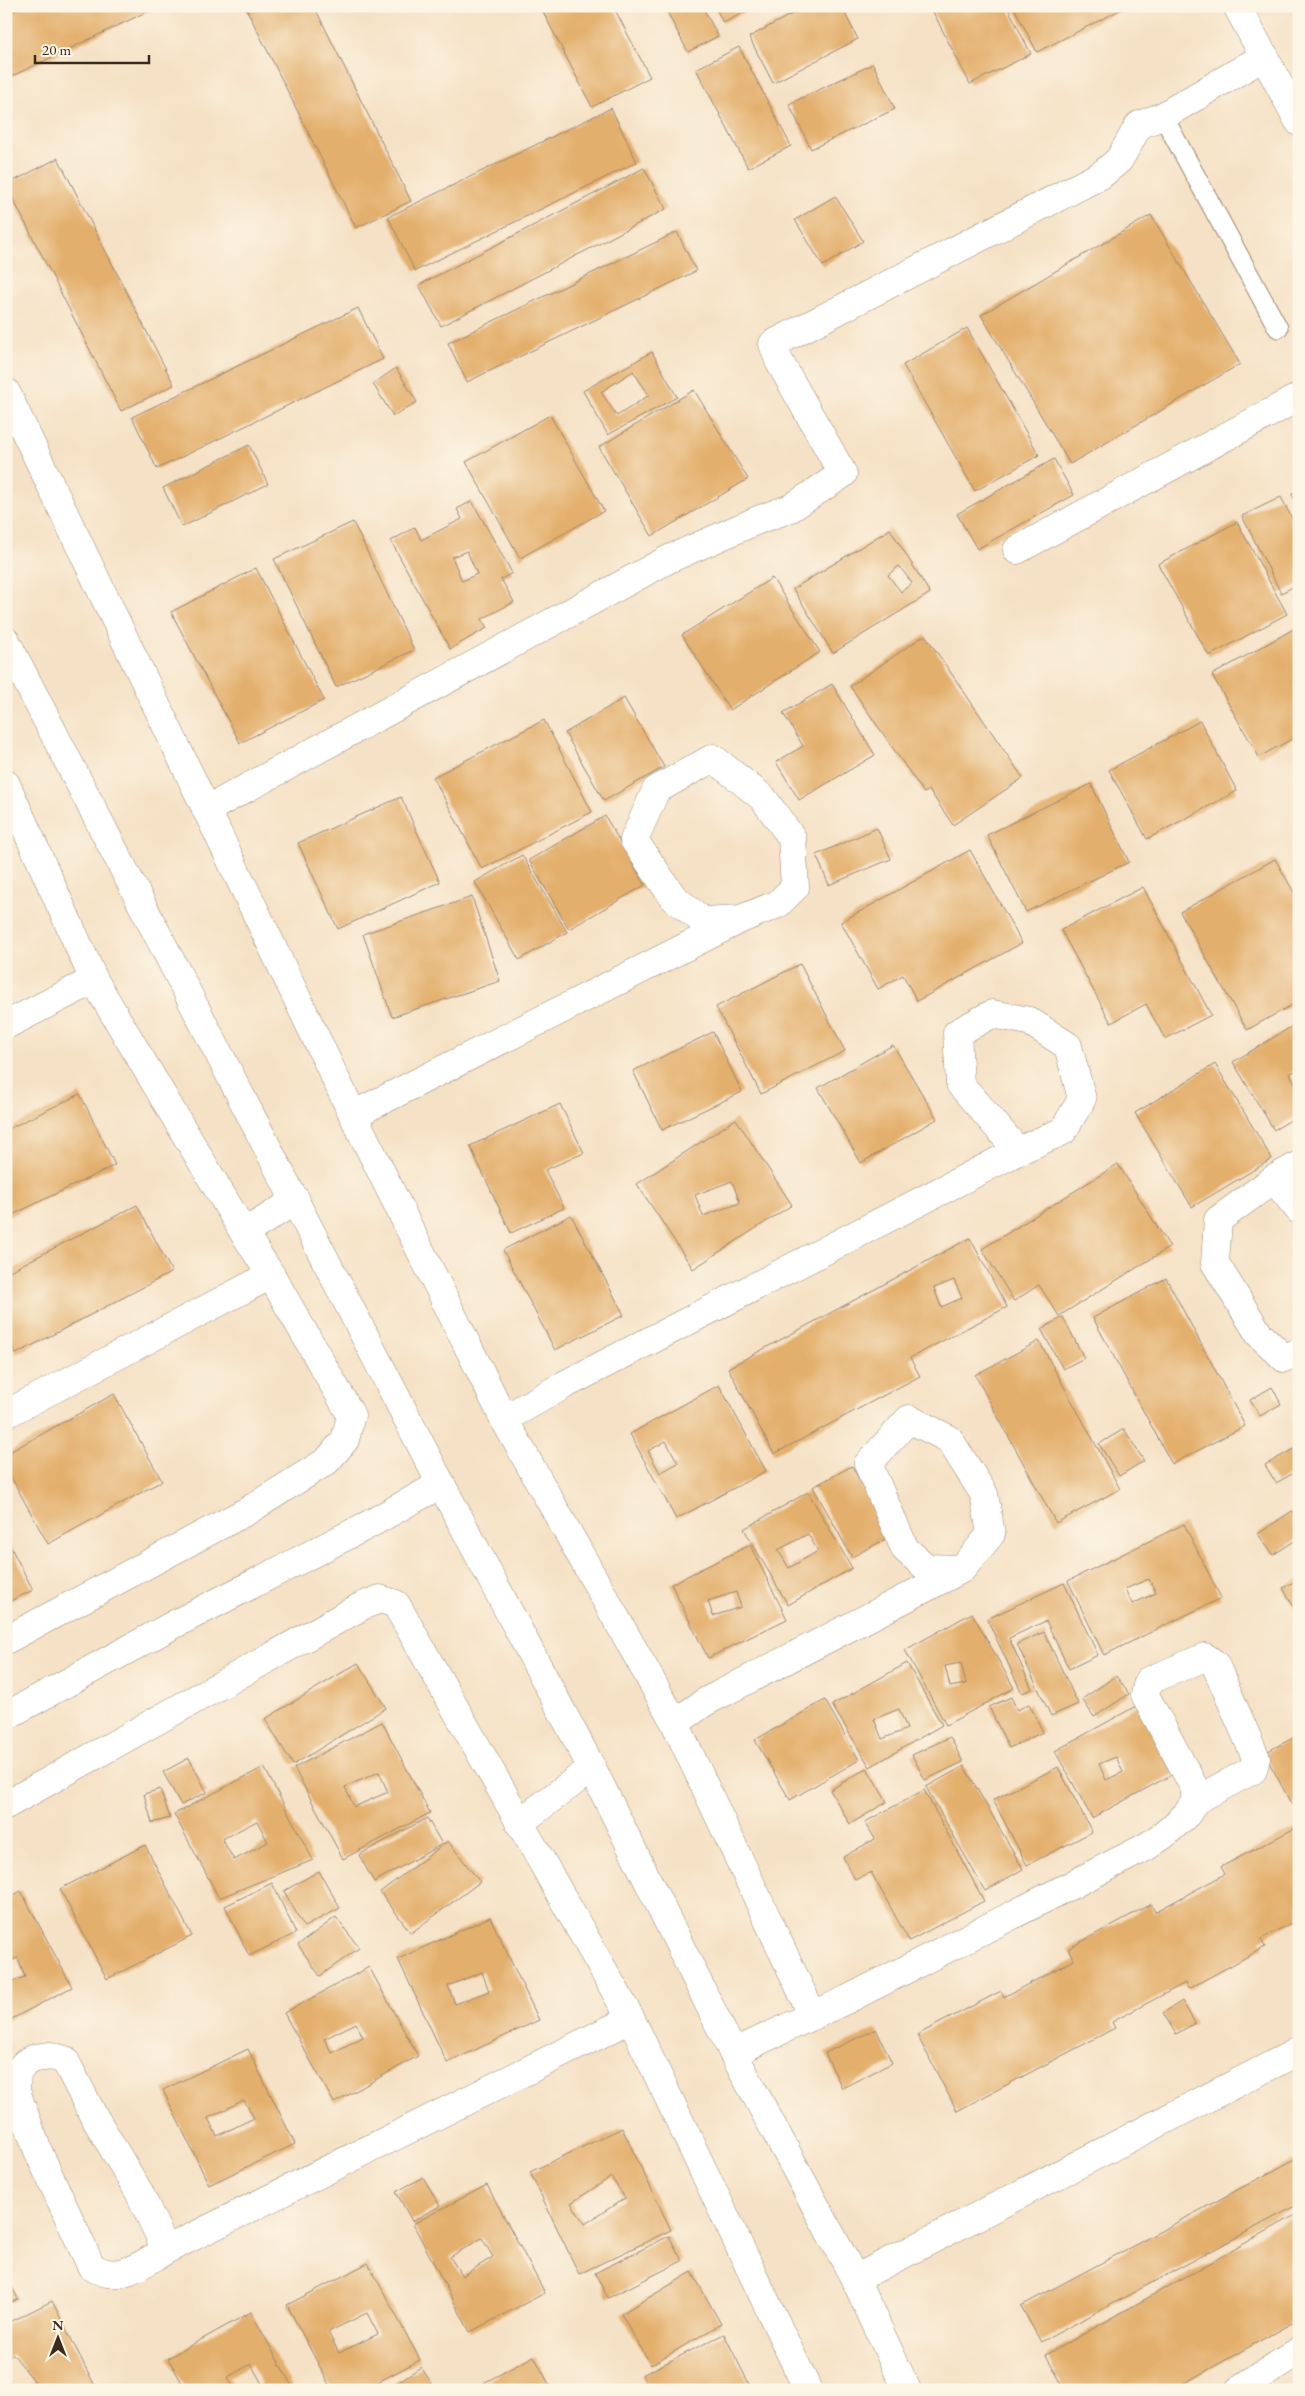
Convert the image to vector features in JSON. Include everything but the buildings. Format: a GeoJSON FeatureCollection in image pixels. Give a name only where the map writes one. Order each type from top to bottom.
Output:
{"type":"FeatureCollection","features":[{"type":"Feature","properties":{"kind":"street"},"geometry":{"type":"LineString","coordinates":[[1237,6],[1299,122]]}},
{"type":"Feature","properties":{"kind":"street"},"geometry":{"type":"LineString","coordinates":[[206,810],[669,559],[758,520],[792,508],[843,474],[779,361],[773,344],[1101,175],[1120,160],[1139,125],[1163,116],[1265,56]]}},
{"type":"Feature","properties":{"kind":"street"},"geometry":{"type":"LineString","coordinates":[[6,392],[353,1115],[504,1419],[675,1723],[813,2016]]}},
{"type":"Feature","properties":{"kind":"street"},"geometry":{"type":"LineString","coordinates":[[1017,550],[1299,397]]}},
{"type":"Feature","properties":{"kind":"street"},"geometry":{"type":"LineString","coordinates":[[6,641],[441,1484],[592,1768],[733,2053],[855,2279],[907,2390]]}},
{"type":"Feature","properties":{"kind":"street"},"geometry":{"type":"LineString","coordinates":[[353,1115],[741,919],[778,904],[795,887],[792,838],[763,798],[713,758],[656,790],[634,840],[672,897],[702,921],[741,919]]}},
{"type":"Feature","properties":{"kind":"street"},"geometry":{"type":"LineString","coordinates":[[6,784],[94,980],[244,1233],[271,1275],[351,1415],[344,1440],[327,1461],[249,1510],[6,1640]]}},
{"type":"Feature","properties":{"kind":"street"},"geometry":{"type":"LineString","coordinates":[[6,1025],[94,980]]}},
{"type":"Feature","properties":{"kind":"street"},"geometry":{"type":"LineString","coordinates":[[504,1419],[564,1386],[1018,1151],[1063,1131],[1082,1100],[1068,1046],[1029,1021],[992,1014],[957,1033],[960,1084],[1018,1151]]}},
{"type":"Feature","properties":{"kind":"street"},"geometry":{"type":"LineString","coordinates":[[1299,1165],[1274,1179],[1218,1220],[1215,1263],[1259,1334],[1284,1358],[1299,1352]]}},
{"type":"Feature","properties":{"kind":"street"},"geometry":{"type":"LineString","coordinates":[[1274,1179],[1299,1210]]}},
{"type":"Feature","properties":{"kind":"street"},"geometry":{"type":"LineString","coordinates":[[244,1233],[296,1200]]}},
{"type":"Feature","properties":{"kind":"street"},"geometry":{"type":"LineString","coordinates":[[6,1414],[271,1275]]}},
{"type":"Feature","properties":{"kind":"street"},"geometry":{"type":"LineString","coordinates":[[675,1723],[705,1702],[962,1570],[990,1534],[984,1494],[949,1439],[908,1419],[868,1464],[905,1549],[927,1568],[962,1570]]}},
{"type":"Feature","properties":{"kind":"street"},"geometry":{"type":"LineString","coordinates":[[6,1716],[173,1625],[368,1525],[441,1484]]}},
{"type":"Feature","properties":{"kind":"street"},"geometry":{"type":"LineString","coordinates":[[6,1805],[362,1606],[380,1599],[396,1604],[518,1823],[631,2019],[808,2390]]}},
{"type":"Feature","properties":{"kind":"street"},"geometry":{"type":"LineString","coordinates":[[733,2053],[813,2016],[1146,1847],[1165,1834],[1187,1814],[1196,1800],[1253,1770],[1256,1758],[1215,1664],[1205,1657],[1148,1682],[1145,1695],[1194,1787],[1196,1800]]}},
{"type":"Feature","properties":{"kind":"street"},"geometry":{"type":"LineString","coordinates":[[518,1823],[592,1768]]}},
{"type":"Feature","properties":{"kind":"street"},"geometry":{"type":"LineString","coordinates":[[166,2250],[138,2192],[92,2113],[65,2060],[51,2056],[35,2058],[25,2063],[17,2073],[16,2091],[38,2152],[91,2266],[100,2272],[120,2274],[132,2271],[166,2250],[631,2019]]}},
{"type":"Feature","properties":{"kind":"street"},"geometry":{"type":"LineString","coordinates":[[855,2279],[1299,2050]]}},
{"type":"Feature","properties":{"kind":"street"},"geometry":{"type":"LineString","coordinates":[[1240,2390],[1299,2351]]}},
{"type":"Feature","properties":{"kind":"lane"},"geometry":{"type":"LineString","coordinates":[[1163,116],[1278,328]]}}]}
